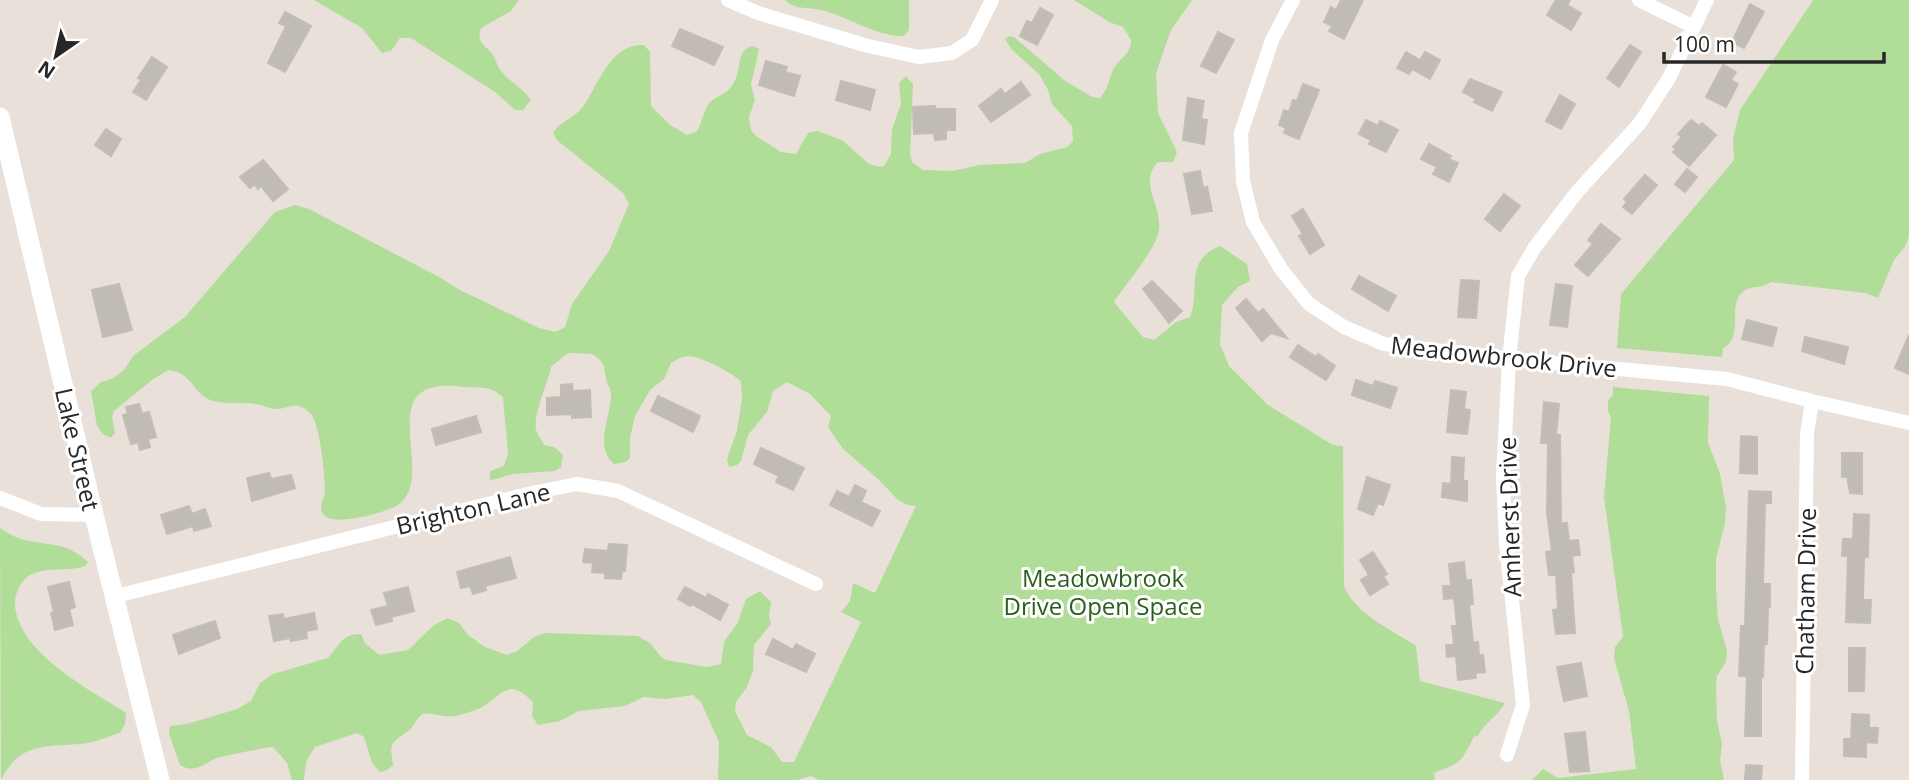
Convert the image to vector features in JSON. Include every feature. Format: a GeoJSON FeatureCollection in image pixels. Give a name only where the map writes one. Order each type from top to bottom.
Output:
{"type":"FeatureCollection","features":[{"type":"Feature","properties":{"kind":"street"},"geometry":{"type":"LineString","coordinates":[[728,0],[758,13],[868,46],[919,57],[952,53],[972,40],[992,0]]}},
{"type":"Feature","properties":{"kind":"street","name":"Meadowbrook Drive"},"geometry":{"type":"LineString","coordinates":[[1293,0],[1272,40],[1241,133],[1243,181],[1253,222],[1281,269],[1309,304],[1344,327],[1384,344],[1509,359],[1727,379],[1909,423]]}},
{"type":"Feature","properties":{"kind":"street"},"geometry":{"type":"LineString","coordinates":[[1639,0],[1694,27]]}},
{"type":"Feature","properties":{"kind":"street","name":"Amherst Drive"},"geometry":{"type":"LineString","coordinates":[[1507,755],[1523,705],[1506,543],[1503,478],[1509,359],[1518,276],[1535,247],[1577,192],[1640,123],[1669,78],[1707,0]]}},
{"type":"Feature","properties":{"kind":"street","name":"Lake Street"},"geometry":{"type":"LineString","coordinates":[[0,117],[160,780]]}},
{"type":"Feature","properties":{"kind":"street","name":"Chatham Drive"},"geometry":{"type":"LineString","coordinates":[[1802,780],[1807,434],[1812,401]]}},
{"type":"Feature","properties":{"kind":"street","name":"Brighton Lane"},"geometry":{"type":"LineString","coordinates":[[116,596],[578,484],[618,491],[816,584]]}},
{"type":"Feature","properties":{"kind":"street"},"geometry":{"type":"LineString","coordinates":[[0,498],[41,514],[94,515]]}},
{"type":"Feature","properties":{"kind":"green space"},"geometry":{"type":"Polygon","coordinates":[[[314,0],[519,0],[511,11],[481,28],[480,38],[500,70],[531,100],[523,110],[515,110],[495,92],[411,38],[400,38],[391,51],[382,53],[362,28],[314,0]]]}},
{"type":"Feature","properties":{"kind":"green space"},"geometry":{"type":"Polygon","coordinates":[[[785,0],[909,0],[909,30],[904,36],[881,33],[826,11],[795,6],[785,0]]]}},
{"type":"Feature","properties":{"kind":"green space","name":"Meadowbrook Drive Open Space"},"geometry":{"type":"Polygon","coordinates":[[[1074,0],[1192,0],[1171,30],[1156,73],[1158,113],[1177,152],[1173,162],[1158,162],[1150,178],[1159,220],[1157,237],[1147,256],[1114,302],[1143,337],[1154,340],[1176,322],[1190,317],[1197,268],[1209,252],[1220,246],[1247,264],[1250,281],[1238,287],[1222,305],[1220,344],[1229,366],[1268,405],[1333,445],[1343,446],[1344,586],[1349,596],[1365,613],[1416,646],[1420,681],[1505,703],[1478,736],[1474,737],[1459,761],[1434,773],[1435,780],[819,780],[811,776],[797,780],[718,780],[719,742],[701,702],[693,695],[666,699],[644,697],[625,706],[579,711],[560,721],[538,725],[532,716],[533,702],[512,689],[502,692],[482,707],[465,713],[451,716],[422,714],[392,745],[393,765],[380,772],[372,763],[364,737],[357,733],[315,747],[306,762],[304,780],[292,780],[287,763],[273,747],[217,758],[190,769],[180,765],[169,734],[170,726],[187,724],[237,709],[251,701],[260,683],[273,674],[328,658],[342,641],[354,634],[361,634],[365,643],[379,655],[408,650],[434,625],[448,618],[459,623],[468,635],[485,647],[507,655],[545,633],[638,636],[650,643],[666,660],[707,667],[721,664],[724,642],[738,622],[746,599],[760,591],[771,602],[771,624],[754,645],[753,671],[747,687],[736,702],[735,711],[747,735],[771,747],[782,762],[794,762],[861,622],[841,612],[850,601],[853,583],[875,593],[916,506],[898,500],[843,449],[828,427],[831,416],[810,394],[787,382],[773,391],[767,412],[748,435],[741,461],[729,467],[727,459],[737,431],[742,398],[741,381],[707,361],[693,356],[683,357],[671,363],[664,379],[650,390],[635,416],[630,438],[630,458],[626,462],[614,464],[608,457],[604,440],[611,393],[604,366],[592,354],[568,353],[551,367],[536,423],[544,445],[554,447],[563,455],[561,467],[555,471],[513,474],[490,480],[490,471],[504,466],[508,453],[503,398],[485,388],[434,387],[417,397],[410,413],[412,477],[407,495],[392,508],[344,520],[327,517],[322,512],[325,484],[319,439],[311,414],[303,407],[274,409],[256,404],[210,400],[184,376],[168,370],[114,411],[112,418],[115,433],[111,438],[103,434],[97,426],[91,391],[101,382],[114,378],[124,370],[133,356],[185,317],[275,212],[295,205],[309,209],[460,290],[539,328],[555,332],[565,327],[572,304],[609,251],[629,204],[623,193],[558,141],[553,133],[582,108],[614,58],[632,46],[644,45],[650,52],[651,106],[670,125],[687,135],[697,131],[711,101],[730,89],[738,73],[742,54],[753,46],[759,49],[751,85],[755,100],[749,117],[751,130],[781,152],[796,154],[808,133],[817,131],[842,140],[869,164],[884,166],[891,154],[892,129],[901,104],[899,83],[906,76],[913,84],[910,154],[912,162],[923,170],[953,171],[979,165],[1025,163],[1040,154],[1067,147],[1073,141],[1072,126],[1052,104],[1039,74],[1012,50],[1005,39],[1014,37],[1064,80],[1092,97],[1100,98],[1115,66],[1127,53],[1131,40],[1123,27],[1109,22],[1074,0]]]}},
{"type":"Feature","properties":{"kind":"green space"},"geometry":{"type":"Polygon","coordinates":[[[1813,0],[1909,0],[1909,237],[1894,260],[1878,298],[1865,293],[1771,282],[1747,289],[1739,297],[1733,336],[1730,343],[1723,348],[1722,357],[1617,348],[1621,294],[1734,160],[1733,139],[1740,110],[1813,0]]]}},
{"type":"Feature","properties":{"kind":"green space"},"geometry":{"type":"Polygon","coordinates":[[[1613,387],[1709,396],[1708,442],[1720,474],[1726,508],[1716,559],[1718,619],[1727,651],[1726,662],[1717,676],[1716,686],[1717,721],[1722,744],[1720,760],[1724,780],[1532,780],[1543,769],[1558,778],[1636,769],[1629,711],[1614,658],[1615,647],[1623,637],[1604,497],[1611,417],[1608,400],[1613,395],[1613,387]]]}},
{"type":"Feature","properties":{"kind":"green space"},"geometry":{"type":"Polygon","coordinates":[[[0,528],[22,539],[73,551],[88,562],[78,568],[41,571],[27,577],[18,590],[15,607],[20,624],[42,654],[74,680],[126,713],[125,724],[120,733],[88,743],[49,746],[27,752],[9,767],[1,780],[0,528]]]}},
{"type":"Feature","properties":{"kind":"building"},"geometry":{"type":"Polygon","coordinates":[[[1341,0],[1363,0],[1344,39],[1329,31],[1332,26],[1324,22],[1331,7],[1336,10],[1341,0]]]}},
{"type":"Feature","properties":{"kind":"building"},"geometry":{"type":"Polygon","coordinates":[[[1556,0],[1570,0],[1567,5],[1581,13],[1571,30],[1547,15],[1556,0]]]}},
{"type":"Feature","properties":{"kind":"building"},"geometry":{"type":"Polygon","coordinates":[[[1750,4],[1764,12],[1744,48],[1732,42],[1750,4]]]}},
{"type":"Feature","properties":{"kind":"building"},"geometry":{"type":"Polygon","coordinates":[[[1040,8],[1053,15],[1037,45],[1020,36],[1027,21],[1032,23],[1040,8]]]}},
{"type":"Feature","properties":{"kind":"building"},"geometry":{"type":"Polygon","coordinates":[[[285,12],[311,26],[285,72],[268,63],[286,26],[279,23],[285,12]]]}},
{"type":"Feature","properties":{"kind":"building"},"geometry":{"type":"Polygon","coordinates":[[[680,29],[723,47],[714,65],[672,46],[680,29]]]}},
{"type":"Feature","properties":{"kind":"building"},"geometry":{"type":"Polygon","coordinates":[[[1218,32],[1234,40],[1216,73],[1201,66],[1218,32]]]}},
{"type":"Feature","properties":{"kind":"building"},"geometry":{"type":"Polygon","coordinates":[[[1630,45],[1641,52],[1619,87],[1607,78],[1630,45]]]}},
{"type":"Feature","properties":{"kind":"building"},"geometry":{"type":"Polygon","coordinates":[[[1406,52],[1420,60],[1425,52],[1440,60],[1430,79],[1412,69],[1409,74],[1397,68],[1406,52]]]}},
{"type":"Feature","properties":{"kind":"building"},"geometry":{"type":"Polygon","coordinates":[[[152,57],[167,67],[146,100],[133,92],[141,80],[138,78],[152,57]]]}},
{"type":"Feature","properties":{"kind":"building"},"geometry":{"type":"Polygon","coordinates":[[[766,61],[787,67],[785,72],[800,76],[794,96],[759,85],[766,61]]]}},
{"type":"Feature","properties":{"kind":"building"},"geometry":{"type":"Polygon","coordinates":[[[1723,65],[1736,72],[1731,80],[1738,84],[1726,107],[1706,97],[1723,65]]]}},
{"type":"Feature","properties":{"kind":"building"},"geometry":{"type":"Polygon","coordinates":[[[1470,79],[1502,92],[1492,111],[1474,102],[1476,99],[1463,92],[1470,79]]]}},
{"type":"Feature","properties":{"kind":"building"},"geometry":{"type":"Polygon","coordinates":[[[841,81],[875,90],[870,110],[836,100],[841,81]]]}},
{"type":"Feature","properties":{"kind":"building"},"geometry":{"type":"Polygon","coordinates":[[[1021,82],[1030,95],[991,122],[979,106],[1001,89],[1005,94],[1021,82]]]}},
{"type":"Feature","properties":{"kind":"building"},"geometry":{"type":"Polygon","coordinates":[[[1303,84],[1319,90],[1299,139],[1284,133],[1286,128],[1279,125],[1284,110],[1289,112],[1293,100],[1297,101],[1303,84]]]}},
{"type":"Feature","properties":{"kind":"building"},"geometry":{"type":"Polygon","coordinates":[[[1560,95],[1575,104],[1561,129],[1546,121],[1560,95]]]}},
{"type":"Feature","properties":{"kind":"building"},"geometry":{"type":"Polygon","coordinates":[[[1188,98],[1204,101],[1201,119],[1207,120],[1204,144],[1183,140],[1188,98]]]}},
{"type":"Feature","properties":{"kind":"building"},"geometry":{"type":"Polygon","coordinates":[[[935,106],[935,109],[955,109],[955,130],[946,130],[946,139],[935,140],[934,133],[914,134],[913,107],[935,106]]]}},
{"type":"Feature","properties":{"kind":"building"},"geometry":{"type":"Polygon","coordinates":[[[1366,120],[1378,126],[1380,121],[1398,130],[1386,152],[1369,144],[1371,140],[1359,134],[1366,120]]]}},
{"type":"Feature","properties":{"kind":"building"},"geometry":{"type":"Polygon","coordinates":[[[1691,120],[1699,126],[1702,123],[1716,135],[1689,166],[1673,152],[1676,149],[1673,147],[1682,137],[1678,134],[1691,120]]]}},
{"type":"Feature","properties":{"kind":"building"},"geometry":{"type":"Polygon","coordinates":[[[106,129],[121,139],[111,156],[95,145],[106,129]]]}},
{"type":"Feature","properties":{"kind":"building"},"geometry":{"type":"Polygon","coordinates":[[[1429,144],[1458,163],[1449,182],[1433,174],[1437,167],[1421,159],[1429,144]]]}},
{"type":"Feature","properties":{"kind":"building"},"geometry":{"type":"Polygon","coordinates":[[[263,160],[288,189],[273,201],[261,186],[258,189],[254,184],[250,188],[240,177],[263,160]]]}},
{"type":"Feature","properties":{"kind":"building"},"geometry":{"type":"Polygon","coordinates":[[[1687,169],[1697,177],[1685,192],[1675,184],[1687,169]]]}},
{"type":"Feature","properties":{"kind":"building"},"geometry":{"type":"Polygon","coordinates":[[[1200,171],[1203,188],[1207,187],[1212,211],[1192,214],[1184,174],[1200,171]]]}},
{"type":"Feature","properties":{"kind":"building"},"geometry":{"type":"Polygon","coordinates":[[[1645,175],[1657,185],[1632,214],[1623,207],[1627,202],[1624,199],[1645,175]]]}},
{"type":"Feature","properties":{"kind":"building"},"geometry":{"type":"Polygon","coordinates":[[[1504,194],[1520,206],[1500,231],[1485,219],[1504,194]]]}},
{"type":"Feature","properties":{"kind":"building"},"geometry":{"type":"Polygon","coordinates":[[[1303,209],[1324,245],[1310,254],[1299,236],[1303,234],[1292,216],[1303,209]]]}},
{"type":"Feature","properties":{"kind":"building"},"geometry":{"type":"Polygon","coordinates":[[[1601,224],[1620,239],[1588,276],[1575,265],[1593,244],[1588,240],[1601,224]]]}},
{"type":"Feature","properties":{"kind":"building"},"geometry":{"type":"Polygon","coordinates":[[[1359,276],[1396,296],[1388,311],[1352,289],[1359,276]]]}},
{"type":"Feature","properties":{"kind":"building"},"geometry":{"type":"Polygon","coordinates":[[[1461,280],[1479,281],[1476,318],[1458,317],[1461,280]]]}},
{"type":"Feature","properties":{"kind":"building"},"geometry":{"type":"Polygon","coordinates":[[[1152,281],[1182,311],[1169,323],[1143,289],[1152,281]]]}},
{"type":"Feature","properties":{"kind":"building"},"geometry":{"type":"Polygon","coordinates":[[[119,284],[132,330],[103,337],[92,290],[119,284]]]}},
{"type":"Feature","properties":{"kind":"building"},"geometry":{"type":"Polygon","coordinates":[[[1556,284],[1572,286],[1567,327],[1550,325],[1556,284]]]}},
{"type":"Feature","properties":{"kind":"building"},"geometry":{"type":"Polygon","coordinates":[[[1246,299],[1258,313],[1263,309],[1287,338],[1271,333],[1262,341],[1236,308],[1246,299]]]}},
{"type":"Feature","properties":{"kind":"building"},"geometry":{"type":"Polygon","coordinates":[[[1747,320],[1777,328],[1772,346],[1742,339],[1747,320]]]}},
{"type":"Feature","properties":{"kind":"building"},"geometry":{"type":"Polygon","coordinates":[[[1909,335],[1909,374],[1895,368],[1909,335]]]}},
{"type":"Feature","properties":{"kind":"building"},"geometry":{"type":"Polygon","coordinates":[[[1805,337],[1848,347],[1844,364],[1802,351],[1805,337]]]}},
{"type":"Feature","properties":{"kind":"building"},"geometry":{"type":"Polygon","coordinates":[[[1298,345],[1335,366],[1326,380],[1290,357],[1298,345]]]}},
{"type":"Feature","properties":{"kind":"building"},"geometry":{"type":"Polygon","coordinates":[[[1356,380],[1373,386],[1375,381],[1397,388],[1390,408],[1352,395],[1356,380]]]}},
{"type":"Feature","properties":{"kind":"building"},"geometry":{"type":"Polygon","coordinates":[[[572,384],[573,391],[590,390],[591,417],[572,418],[572,414],[547,415],[547,398],[561,397],[561,385],[572,384]]]}},
{"type":"Feature","properties":{"kind":"building"},"geometry":{"type":"Polygon","coordinates":[[[1451,390],[1466,392],[1464,409],[1470,410],[1467,434],[1447,432],[1451,390]]]}},
{"type":"Feature","properties":{"kind":"building"},"geometry":{"type":"Polygon","coordinates":[[[658,396],[700,416],[693,432],[651,411],[658,396]]]}},
{"type":"Feature","properties":{"kind":"building"},"geometry":{"type":"Polygon","coordinates":[[[1544,402],[1559,404],[1556,435],[1560,435],[1561,523],[1567,523],[1569,541],[1578,540],[1580,555],[1572,556],[1574,572],[1571,573],[1575,633],[1556,634],[1553,610],[1558,609],[1556,575],[1549,575],[1546,552],[1552,551],[1547,513],[1548,443],[1541,443],[1544,402]]]}},
{"type":"Feature","properties":{"kind":"building"},"geometry":{"type":"Polygon","coordinates":[[[139,404],[142,414],[149,412],[156,437],[148,439],[150,447],[140,450],[138,442],[131,444],[123,415],[128,414],[126,407],[139,404]]]}},
{"type":"Feature","properties":{"kind":"building"},"geometry":{"type":"Polygon","coordinates":[[[476,416],[481,432],[436,445],[432,429],[476,416]]]}},
{"type":"Feature","properties":{"kind":"building"},"geometry":{"type":"Polygon","coordinates":[[[1741,436],[1757,437],[1757,474],[1740,473],[1741,436]]]}},
{"type":"Feature","properties":{"kind":"building"},"geometry":{"type":"Polygon","coordinates":[[[761,448],[804,468],[793,490],[776,482],[779,476],[754,464],[761,448]]]}},
{"type":"Feature","properties":{"kind":"building"},"geometry":{"type":"Polygon","coordinates":[[[1842,453],[1862,453],[1862,494],[1850,493],[1847,477],[1842,477],[1842,453]]]}},
{"type":"Feature","properties":{"kind":"building"},"geometry":{"type":"Polygon","coordinates":[[[1452,457],[1464,458],[1463,481],[1467,481],[1467,501],[1442,497],[1443,483],[1451,484],[1452,457]]]}},
{"type":"Feature","properties":{"kind":"building"},"geometry":{"type":"Polygon","coordinates":[[[269,473],[271,479],[291,475],[295,488],[252,501],[247,478],[269,473]]]}},
{"type":"Feature","properties":{"kind":"building"},"geometry":{"type":"Polygon","coordinates":[[[1367,477],[1390,485],[1383,505],[1378,503],[1373,515],[1358,509],[1367,477]]]}},
{"type":"Feature","properties":{"kind":"building"},"geometry":{"type":"Polygon","coordinates":[[[855,485],[866,491],[861,502],[880,511],[872,526],[830,505],[837,491],[849,497],[855,485]]]}},
{"type":"Feature","properties":{"kind":"building"},"geometry":{"type":"Polygon","coordinates":[[[1749,491],[1771,492],[1771,503],[1765,503],[1763,584],[1770,584],[1770,607],[1761,677],[1761,736],[1745,736],[1747,676],[1739,676],[1741,626],[1745,626],[1749,491]]]}},
{"type":"Feature","properties":{"kind":"building"},"geometry":{"type":"Polygon","coordinates":[[[189,506],[192,514],[205,509],[211,526],[194,531],[193,526],[167,534],[161,515],[189,506]]]}},
{"type":"Feature","properties":{"kind":"building"},"geometry":{"type":"Polygon","coordinates":[[[1854,514],[1869,515],[1863,600],[1871,600],[1870,623],[1846,622],[1848,556],[1842,556],[1843,539],[1853,539],[1854,514]]]}},
{"type":"Feature","properties":{"kind":"building"},"geometry":{"type":"Polygon","coordinates":[[[609,544],[627,545],[625,571],[622,571],[621,579],[605,578],[605,573],[592,572],[593,563],[583,562],[585,549],[608,551],[609,544]]]}},
{"type":"Feature","properties":{"kind":"building"},"geometry":{"type":"Polygon","coordinates":[[[1373,552],[1387,574],[1383,576],[1388,584],[1370,595],[1361,580],[1369,575],[1360,560],[1373,552]]]}},
{"type":"Feature","properties":{"kind":"building"},"geometry":{"type":"Polygon","coordinates":[[[510,557],[516,578],[485,586],[486,590],[473,594],[470,586],[461,588],[457,572],[510,557]]]}},
{"type":"Feature","properties":{"kind":"building"},"geometry":{"type":"Polygon","coordinates":[[[1464,562],[1466,581],[1471,580],[1473,604],[1469,604],[1473,643],[1478,642],[1485,672],[1475,673],[1476,678],[1458,680],[1456,656],[1447,657],[1446,645],[1454,645],[1452,626],[1457,626],[1454,598],[1444,599],[1443,586],[1451,586],[1449,564],[1464,562]]]}},
{"type":"Feature","properties":{"kind":"building"},"geometry":{"type":"Polygon","coordinates":[[[69,582],[75,607],[69,609],[73,625],[55,630],[48,587],[69,582]]]}},
{"type":"Feature","properties":{"kind":"building"},"geometry":{"type":"Polygon","coordinates":[[[408,587],[414,611],[391,617],[392,621],[376,625],[371,610],[388,606],[384,593],[408,587]]]}},
{"type":"Feature","properties":{"kind":"building"},"geometry":{"type":"Polygon","coordinates":[[[685,587],[706,598],[708,594],[728,605],[720,620],[678,599],[685,587]]]}},
{"type":"Feature","properties":{"kind":"building"},"geometry":{"type":"Polygon","coordinates":[[[314,613],[317,629],[306,631],[307,638],[274,641],[269,616],[283,614],[284,619],[314,613]]]}},
{"type":"Feature","properties":{"kind":"building"},"geometry":{"type":"Polygon","coordinates":[[[215,621],[220,638],[179,654],[173,635],[215,621]]]}},
{"type":"Feature","properties":{"kind":"building"},"geometry":{"type":"Polygon","coordinates":[[[773,639],[793,650],[796,644],[815,654],[806,672],[766,654],[773,639]]]}},
{"type":"Feature","properties":{"kind":"building"},"geometry":{"type":"Polygon","coordinates":[[[1849,648],[1865,648],[1864,691],[1849,691],[1849,648]]]}},
{"type":"Feature","properties":{"kind":"building"},"geometry":{"type":"Polygon","coordinates":[[[1581,663],[1587,696],[1564,701],[1557,667],[1581,663]]]}},
{"type":"Feature","properties":{"kind":"building"},"geometry":{"type":"Polygon","coordinates":[[[1852,714],[1869,715],[1869,728],[1878,728],[1877,743],[1866,742],[1866,757],[1844,756],[1844,739],[1851,739],[1852,714]]]}},
{"type":"Feature","properties":{"kind":"building"},"geometry":{"type":"Polygon","coordinates":[[[1585,732],[1589,771],[1570,772],[1565,734],[1585,732]]]}},
{"type":"Feature","properties":{"kind":"building"},"geometry":{"type":"Polygon","coordinates":[[[1746,765],[1762,766],[1761,780],[1745,780],[1746,765]]]}}]}
